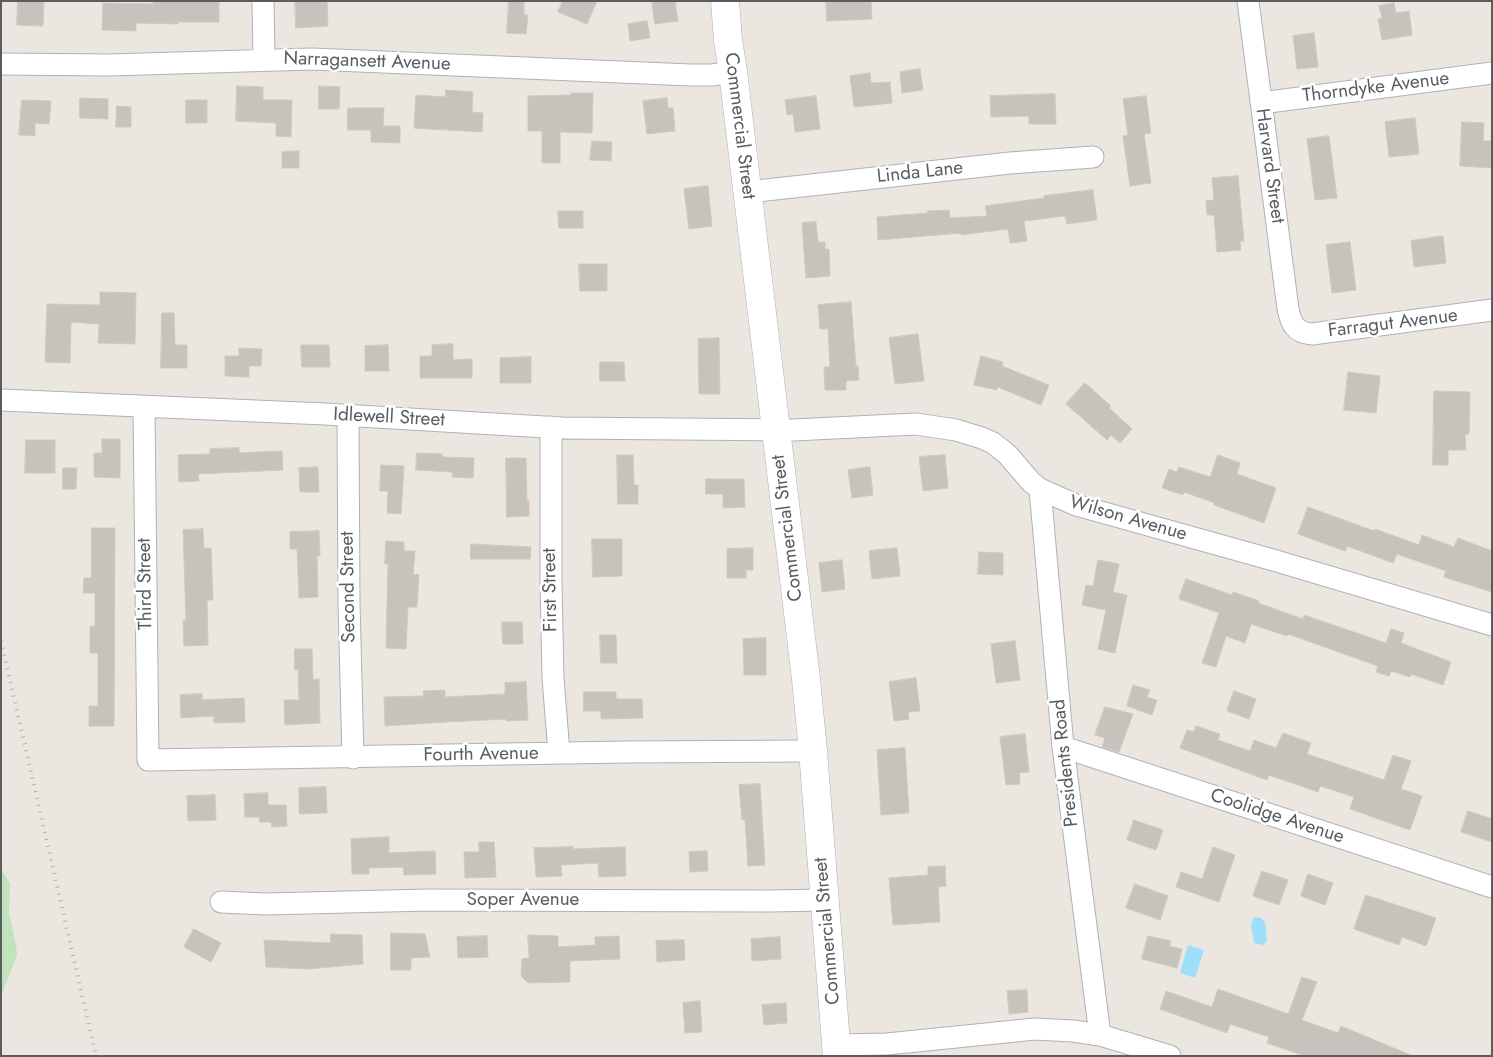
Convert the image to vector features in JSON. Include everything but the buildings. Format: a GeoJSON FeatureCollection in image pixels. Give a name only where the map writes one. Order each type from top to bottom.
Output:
{"type":"FeatureCollection","features":[{"type":"Feature","properties":{"kind":"main road","name":"Commercial Street"},"geometry":{"type":"LineString","coordinates":[[725,1],[728,40],[748,192],[813,751],[837,1050]]}},
{"type":"Feature","properties":{"kind":"street"},"geometry":{"type":"LineString","coordinates":[[263,1],[264,59]]}},
{"type":"Feature","properties":{"kind":"street","name":"Harvard Street"},"geometry":{"type":"LineString","coordinates":[[1248,1],[1288,308],[1292,324],[1296,329]]}},
{"type":"Feature","properties":{"kind":"street","name":"Narragansett Avenue"},"geometry":{"type":"LineString","coordinates":[[1,64],[109,65],[264,59],[336,59],[691,75],[733,72]]}},
{"type":"Feature","properties":{"kind":"street","name":"Thorndyke Avenue"},"geometry":{"type":"LineString","coordinates":[[1261,103],[1492,73]]}},
{"type":"Feature","properties":{"kind":"street","name":"Linda Lane"},"geometry":{"type":"LineString","coordinates":[[748,192],[1010,163],[1093,157]]}},
{"type":"Feature","properties":{"kind":"street","name":"Farragut Avenue"},"geometry":{"type":"LineString","coordinates":[[1296,329],[1304,334],[1312,334],[1492,310]]}},
{"type":"Feature","properties":{"kind":"street","name":"Idlewell Street"},"geometry":{"type":"LineString","coordinates":[[1,400],[551,427],[776,430]]}},
{"type":"Feature","properties":{"kind":"street","name":"Third Street"},"geometry":{"type":"LineString","coordinates":[[144,407],[148,760]]}},
{"type":"Feature","properties":{"kind":"street","name":"Second Street"},"geometry":{"type":"LineString","coordinates":[[348,416],[349,603],[353,758]]}},
{"type":"Feature","properties":{"kind":"street","name":"Wilson Avenue"},"geometry":{"type":"LineString","coordinates":[[776,430],[916,424],[956,430],[993,443],[1007,454],[1031,482],[1040,489],[1076,505],[1283,563],[1492,625]]}},
{"type":"Feature","properties":{"kind":"street","name":"First Street"},"geometry":{"type":"LineString","coordinates":[[551,427],[553,678],[559,753]]}},
{"type":"Feature","properties":{"kind":"street","name":"Presidents Road"},"geometry":{"type":"LineString","coordinates":[[1040,489],[1063,747],[1100,1035]]}},
{"type":"Feature","properties":{"kind":"street","name":"Coolidge Avenue"},"geometry":{"type":"LineString","coordinates":[[1063,747],[1492,887]]}},
{"type":"Feature","properties":{"kind":"street","name":"Fourth Avenue"},"geometry":{"type":"LineString","coordinates":[[148,760],[813,751]]}},
{"type":"Feature","properties":{"kind":"street","name":"Soper Avenue"},"geometry":{"type":"LineString","coordinates":[[221,902],[266,904],[428,900],[825,900]]}},
{"type":"Feature","properties":{"kind":"street"},"geometry":{"type":"LineString","coordinates":[[837,1050],[1035,1029],[1073,1031],[1100,1035],[1170,1056]]}},
{"type":"Feature","properties":{"kind":"green space"},"geometry":{"type":"Polygon","coordinates":[[[1,869],[10,883],[9,914],[17,955],[1,996],[1,869]]]}},
{"type":"Feature","properties":{"kind":"water"},"geometry":{"type":"Polygon","coordinates":[[[1254,917],[1261,918],[1265,922],[1267,940],[1263,945],[1254,943],[1251,925],[1254,917]]]}},
{"type":"Feature","properties":{"kind":"water"},"geometry":{"type":"Polygon","coordinates":[[[1188,945],[1204,950],[1195,978],[1180,973],[1188,945]]]}},
{"type":"Feature","properties":{"kind":"railway"},"geometry":{"type":"LineString","coordinates":[[1,641],[96,1056]]}}]}
